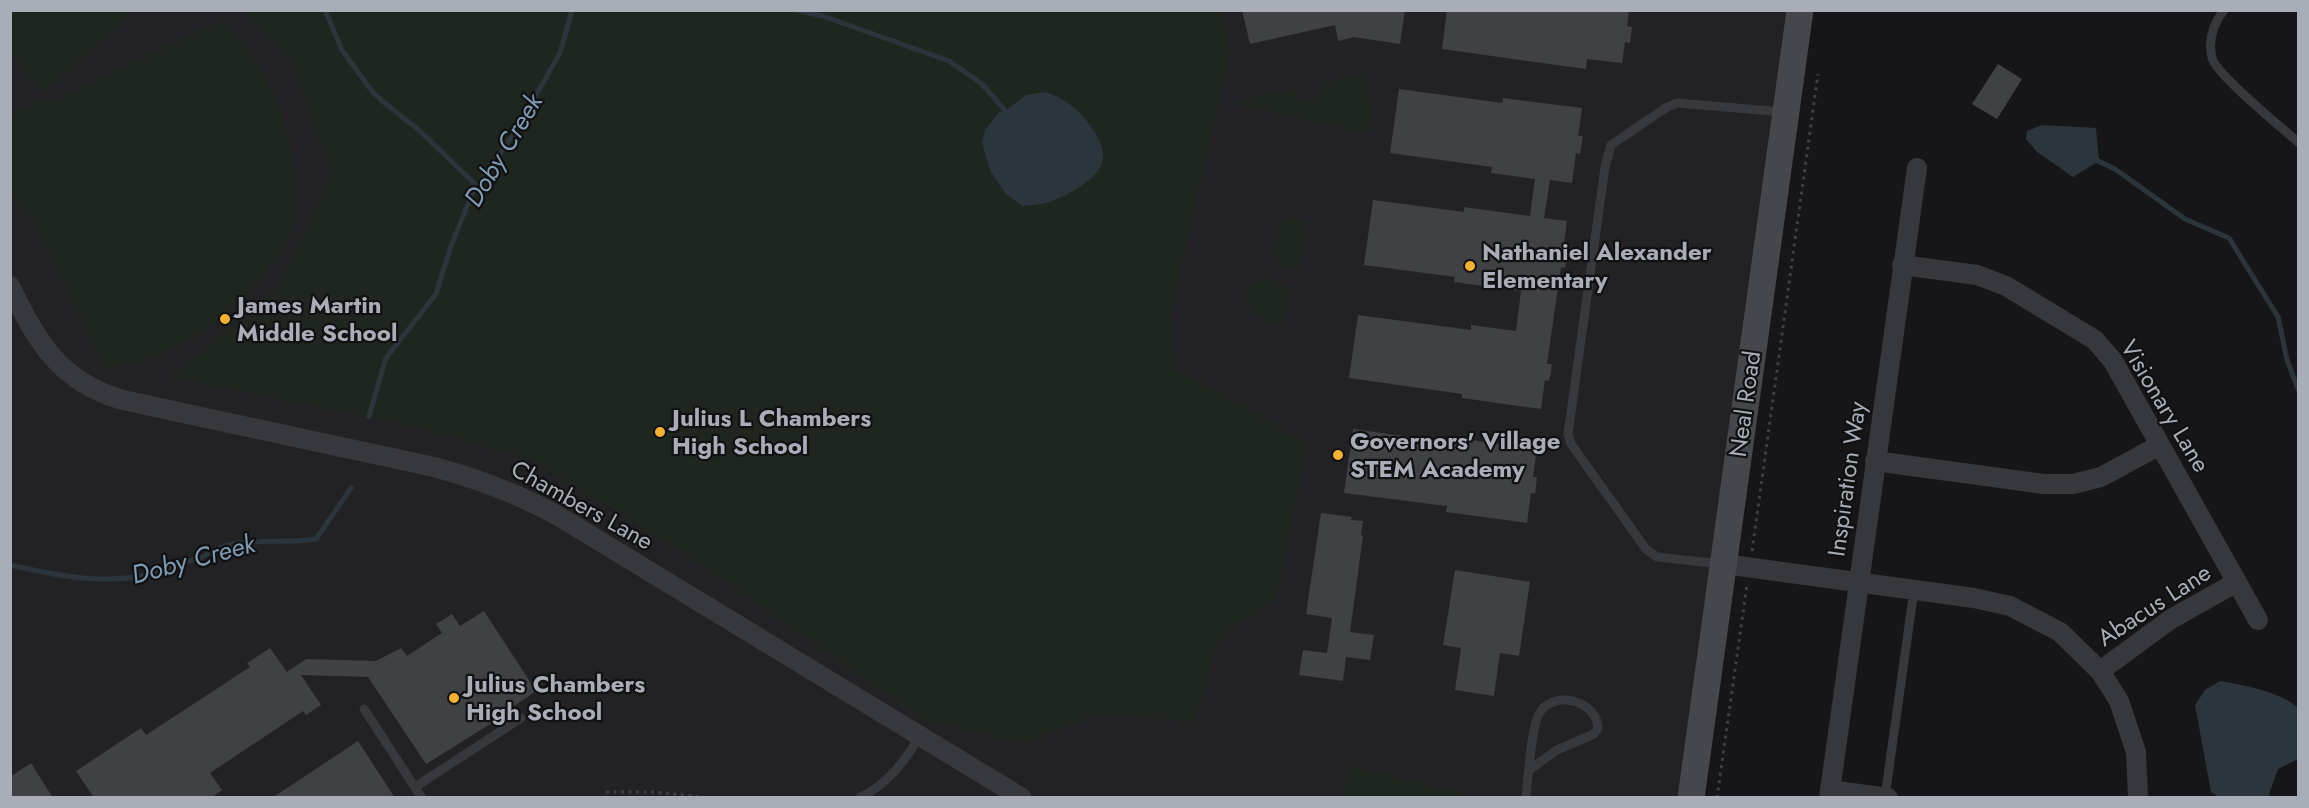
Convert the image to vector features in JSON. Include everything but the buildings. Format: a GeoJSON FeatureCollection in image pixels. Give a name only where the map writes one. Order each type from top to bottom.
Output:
{"type":"FeatureCollection","features":[{"type":"Feature","properties":{"kind":"street","name":"Neal Road"},"geometry":{"type":"LineString","coordinates":[[1691,798],[1800,10]]}},
{"type":"Feature","properties":{"kind":"street","name":"Inspiration Way"},"geometry":{"type":"LineString","coordinates":[[1830,794],[1917,168]]}},
{"type":"Feature","properties":{"kind":"street","name":"Visionary Lane"},"geometry":{"type":"LineString","coordinates":[[1902,265],[1977,275],[2006,286],[2095,340],[2113,361],[2258,620]]}},
{"type":"Feature","properties":{"kind":"street","name":"Chambers Lane"},"geometry":{"type":"LineString","coordinates":[[10,286],[28,324],[44,348],[61,367],[92,388],[123,400],[434,467],[508,490],[560,517],[1022,798]]}},
{"type":"Feature","properties":{"kind":"street"},"geometry":{"type":"LineString","coordinates":[[1875,461],[2043,484],[2073,484],[2101,477],[2160,445]]}},
{"type":"Feature","properties":{"kind":"street"},"geometry":{"type":"LineString","coordinates":[[1724,564],[1974,598],[2010,606],[2060,632],[2100,671],[2119,701],[2136,752],[2138,798]]}},
{"type":"Feature","properties":{"kind":"street","name":"Abacus Lane"},"geometry":{"type":"LineString","coordinates":[[2100,671],[2171,619],[2237,582]]}},
{"type":"Feature","properties":{"kind":"street"},"geometry":{"type":"LineString","coordinates":[[1830,794],[1886,797]]}},
{"type":"Feature","properties":{"kind":"lane"},"geometry":{"type":"LineString","coordinates":[[2224,10],[2211,36],[2212,60],[2247,97],[2298,142]]}},
{"type":"Feature","properties":{"kind":"lane"},"geometry":{"type":"LineString","coordinates":[[1724,564],[1657,556],[1646,549],[1571,444],[1568,434],[1605,167],[1611,145],[1667,107],[1678,104],[1785,112]]}},
{"type":"Feature","properties":{"kind":"lane"},"geometry":{"type":"LineString","coordinates":[[1886,797],[1914,590]]}},
{"type":"Feature","properties":{"kind":"lane"},"geometry":{"type":"LineString","coordinates":[[1526,798],[1529,770],[1536,720],[1543,708],[1561,701],[1573,700],[1587,706],[1593,712],[1598,728],[1594,734],[1557,750],[1529,770]]}},
{"type":"Feature","properties":{"kind":"lane"},"geometry":{"type":"LineString","coordinates":[[364,709],[422,798]]}},
{"type":"Feature","properties":{"kind":"lane"},"geometry":{"type":"LineString","coordinates":[[415,787],[521,718]]}},
{"type":"Feature","properties":{"kind":"lane"},"geometry":{"type":"LineString","coordinates":[[859,798],[895,773],[920,736]]}},
{"type":"Feature","properties":{"kind":"path"},"geometry":{"type":"LineString","coordinates":[[1753,542],[1818,74]]}},
{"type":"Feature","properties":{"kind":"path"},"geometry":{"type":"LineString","coordinates":[[1717,798],[1746,594]]}},
{"type":"Feature","properties":{"kind":"path"},"geometry":{"type":"LineString","coordinates":[[606,792],[654,792],[712,798]]}},
{"type":"Feature","properties":{"kind":"shaded area"},"geometry":{"type":"Polygon","coordinates":[[[10,11],[1786,11],[1678,797],[11,797],[10,11]]]}},
{"type":"Feature","properties":{"kind":"shaded area"},"geometry":{"type":"Polygon","coordinates":[[[10,11],[135,11],[43,92],[11,55],[10,11]]]}},
{"type":"Feature","properties":{"kind":"shaded area"},"geometry":{"type":"Polygon","coordinates":[[[242,11],[1221,11],[1230,52],[1170,315],[1175,368],[1307,443],[1277,596],[1218,639],[1195,722],[1100,713],[1023,744],[923,719],[692,558],[530,459],[416,427],[171,377],[279,288],[332,174],[292,60],[242,11]]]}},
{"type":"Feature","properties":{"kind":"shaded area"},"geometry":{"type":"Polygon","coordinates":[[[221,21],[252,56],[273,92],[281,112],[287,133],[294,179],[293,227],[280,253],[266,271],[233,308],[215,323],[175,347],[130,363],[106,368],[28,209],[20,212],[11,192],[11,116],[49,98],[52,103],[221,21]]]}},
{"type":"Feature","properties":{"kind":"shaded area"},"geometry":{"type":"Polygon","coordinates":[[[1364,74],[1372,112],[1367,133],[1240,105],[1241,100],[1294,89],[1297,102],[1323,96],[1321,83],[1364,74]]]}},
{"type":"Feature","properties":{"kind":"shaded area"},"geometry":{"type":"Polygon","coordinates":[[[1045,92],[1065,101],[1082,115],[1098,137],[1103,157],[1097,172],[1074,191],[1046,203],[1022,206],[1006,194],[991,172],[982,143],[985,130],[999,112],[1005,111],[1026,95],[1045,92]]]}},
{"type":"Feature","properties":{"kind":"shaded area"},"geometry":{"type":"Polygon","coordinates":[[[2042,125],[2096,128],[2099,161],[2073,177],[2037,152],[2026,139],[2027,131],[2042,125]]]}},
{"type":"Feature","properties":{"kind":"shaded area"},"geometry":{"type":"Polygon","coordinates":[[[1290,216],[1301,219],[1304,229],[1302,255],[1299,267],[1296,269],[1282,264],[1274,254],[1280,224],[1290,216]]]}},
{"type":"Feature","properties":{"kind":"shaded area"},"geometry":{"type":"Polygon","coordinates":[[[1271,279],[1277,281],[1276,284],[1290,289],[1284,322],[1274,323],[1255,313],[1246,295],[1249,287],[1256,281],[1271,279]]]}},
{"type":"Feature","properties":{"kind":"shaded area"},"geometry":{"type":"Polygon","coordinates":[[[2220,681],[2272,693],[2298,708],[2298,759],[2278,769],[2268,797],[2219,797],[2211,792],[2195,705],[2205,690],[2220,681]]]}},
{"type":"Feature","properties":{"kind":"shaded area"},"geometry":{"type":"Polygon","coordinates":[[[1349,766],[1462,793],[1461,797],[1342,797],[1349,766]]]}},
{"type":"Feature","properties":{"kind":"waterway"},"geometry":{"type":"LineString","coordinates":[[325,10],[342,50],[371,90],[420,131],[477,186]]}},
{"type":"Feature","properties":{"kind":"waterway","name":"Doby Creek"},"geometry":{"type":"LineString","coordinates":[[369,416],[386,358],[436,294],[451,246],[472,194],[515,132],[560,53],[572,10]]}},
{"type":"Feature","properties":{"kind":"waterway"},"geometry":{"type":"LineString","coordinates":[[796,10],[823,16],[949,61],[982,84],[1010,116]]}},
{"type":"Feature","properties":{"kind":"waterway"},"geometry":{"type":"LineString","coordinates":[[2094,159],[2115,169],[2185,219],[2229,238],[2278,317],[2287,360],[2298,389]]}},
{"type":"Feature","properties":{"kind":"waterway","name":"Doby Creek"},"geometry":{"type":"LineString","coordinates":[[10,565],[67,576],[122,578],[161,572],[229,545],[316,539],[351,488]]}},
{"type":"Feature","properties":{"kind":"place","name":"Nathaniel Alexander Elementary"},"geometry":{"type":"Point","coordinates":[1470,266]}},
{"type":"Feature","properties":{"kind":"place","name":"James Martin Middle School"},"geometry":{"type":"Point","coordinates":[225,319]}},
{"type":"Feature","properties":{"kind":"place","name":"Julius L Chambers High School"},"geometry":{"type":"Point","coordinates":[660,432]}},
{"type":"Feature","properties":{"kind":"place","name":"Governors' Village STEM Academy"},"geometry":{"type":"Point","coordinates":[1338,455]}},
{"type":"Feature","properties":{"kind":"place","name":"Julius Chambers High School"},"geometry":{"type":"Point","coordinates":[454,698]}}]}
